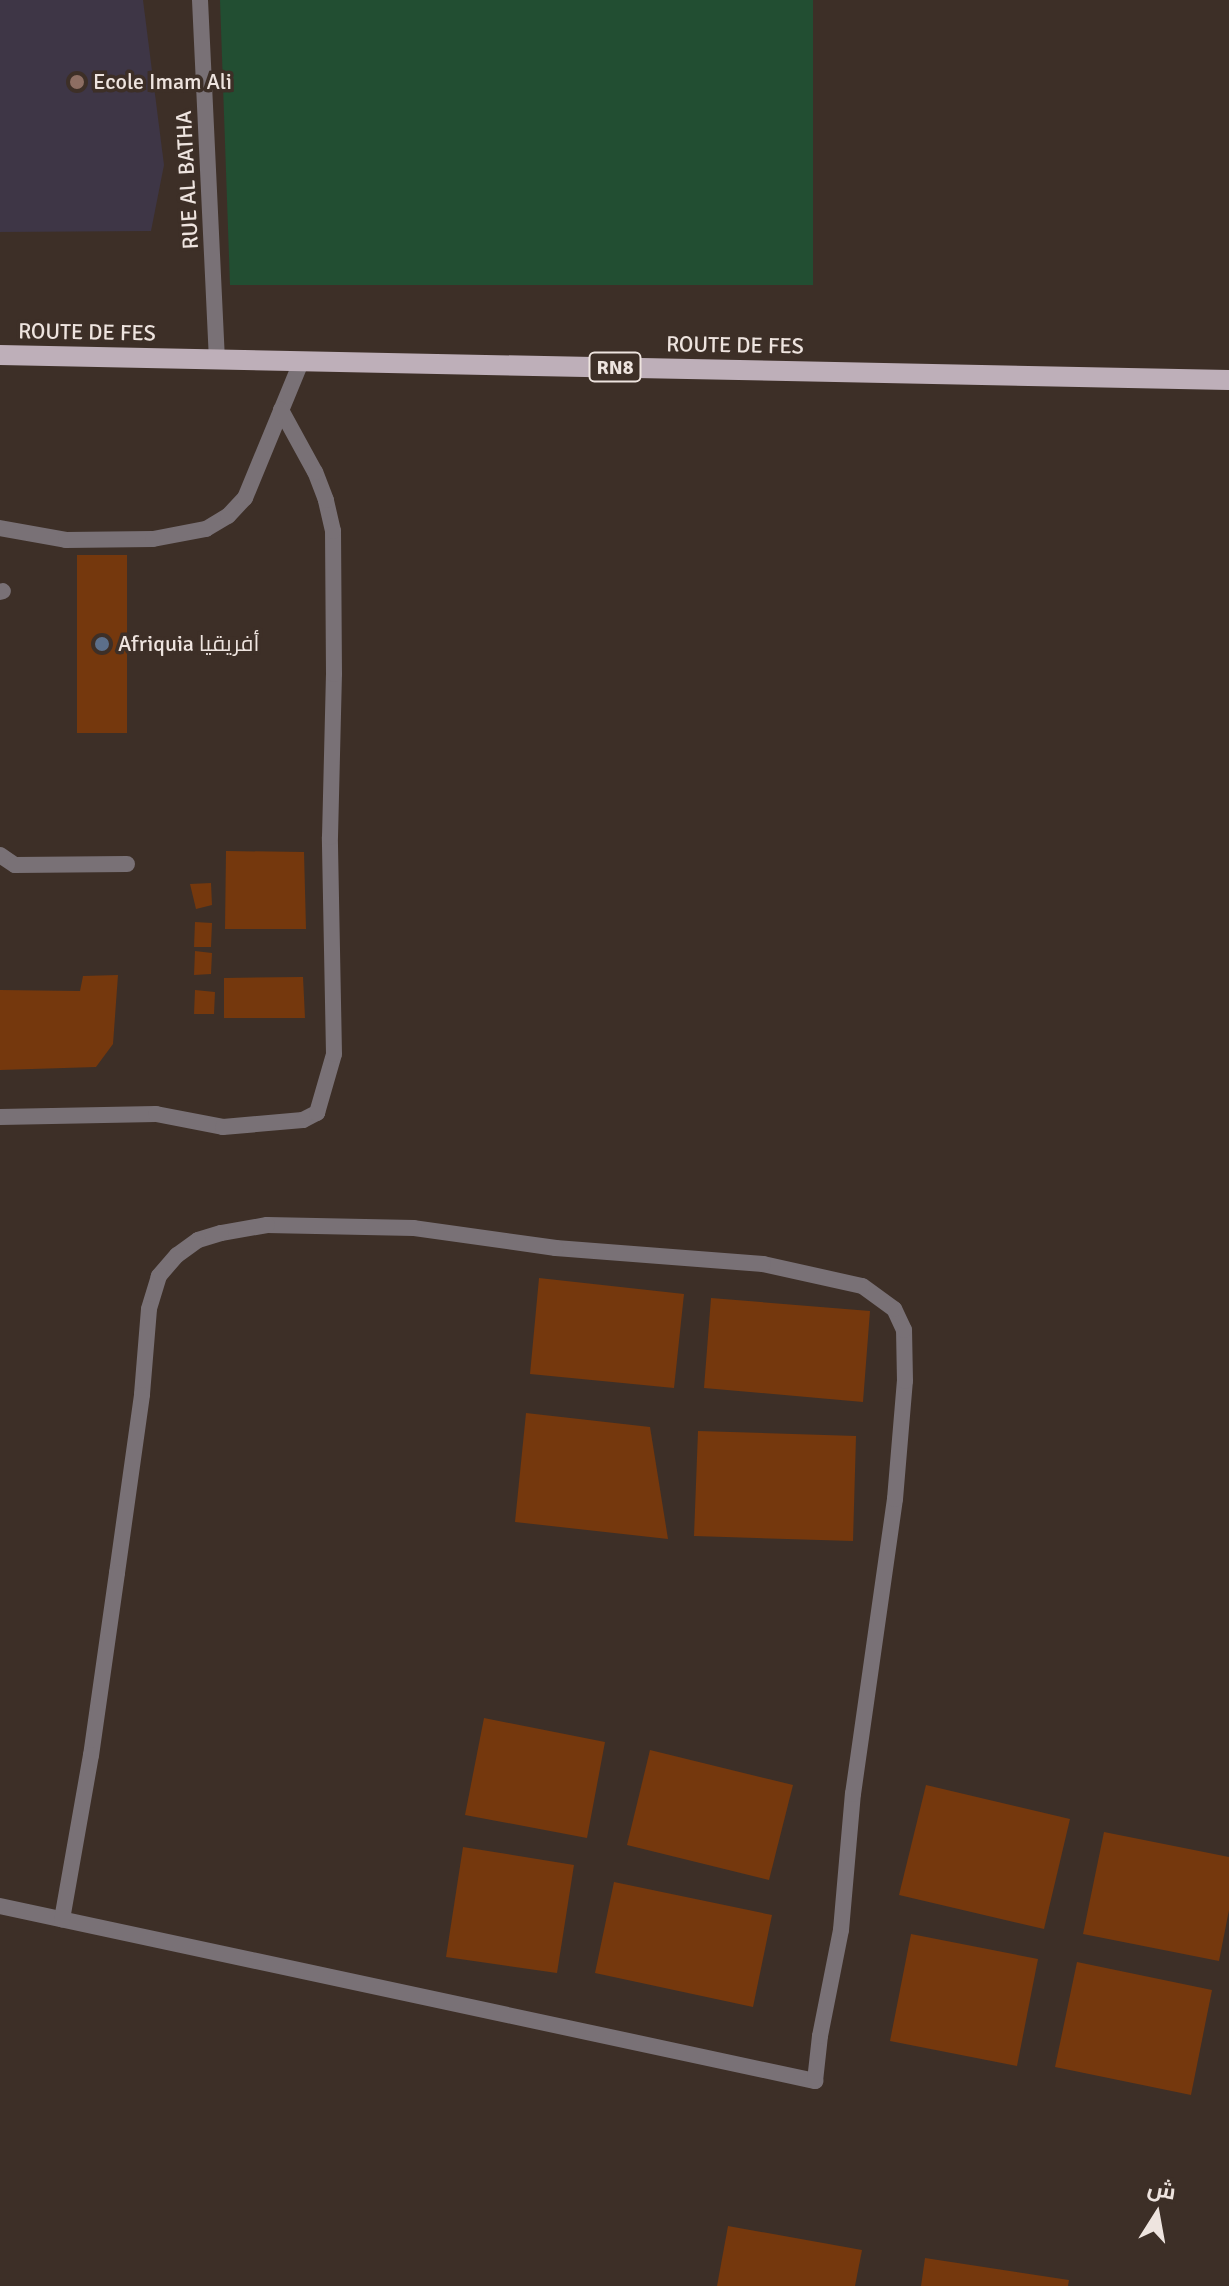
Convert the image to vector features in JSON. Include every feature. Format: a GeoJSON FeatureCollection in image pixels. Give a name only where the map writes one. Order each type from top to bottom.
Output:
{"type":"FeatureCollection","features":[{"type":"Feature","properties":{"kind":"main road","name":"ROUTE DE FES"},"geometry":{"type":"LineString","coordinates":[[0,355],[1229,380]]}},
{"type":"Feature","properties":{"kind":"street","name":"RUE AL BATHA"},"geometry":{"type":"LineString","coordinates":[[200,0],[217,358]]}},
{"type":"Feature","properties":{"kind":"street"},"geometry":{"type":"LineString","coordinates":[[0,528],[66,540],[153,539],[206,529],[228,516],[245,498],[302,360]]}},
{"type":"Feature","properties":{"kind":"street"},"geometry":{"type":"LineString","coordinates":[[0,1117],[156,1114],[223,1127],[303,1120],[317,1113],[334,1054],[330,837],[334,674],[333,531],[315,472],[281,410]]}},
{"type":"Feature","properties":{"kind":"street"},"geometry":{"type":"LineString","coordinates":[[0,855],[15,865],[127,864]]}},
{"type":"Feature","properties":{"kind":"street"},"geometry":{"type":"LineString","coordinates":[[0,1906],[815,2081],[820,2036],[841,1930],[853,1794],[895,1499],[905,1381],[904,1330],[894,1309],[862,1286],[763,1264],[556,1248],[414,1228],[267,1225],[198,1240],[177,1255],[159,1276],[149,1309],[142,1395],[111,1619],[62,1919]]}},
{"type":"Feature","properties":{"kind":"shaded area","name":"Ecole Imam Ali"},"geometry":{"type":"Polygon","coordinates":[[[0,0],[143,0],[164,165],[151,231],[0,232],[0,0]]]}},
{"type":"Feature","properties":{"kind":"green space"},"geometry":{"type":"Polygon","coordinates":[[[220,0],[813,0],[813,285],[230,285],[220,0]]]}},
{"type":"Feature","properties":{"kind":"building","name":"Afriquia أفريقيا"},"geometry":{"type":"Polygon","coordinates":[[[77,555],[127,555],[127,733],[77,733],[77,555]]]}},
{"type":"Feature","properties":{"kind":"building"},"geometry":{"type":"Polygon","coordinates":[[[226,851],[304,852],[306,929],[225,929],[226,851]]]}},
{"type":"Feature","properties":{"kind":"building"},"geometry":{"type":"Polygon","coordinates":[[[211,883],[212,905],[196,909],[190,884],[211,883]]]}},
{"type":"Feature","properties":{"kind":"building"},"geometry":{"type":"Polygon","coordinates":[[[195,922],[212,923],[211,947],[194,947],[195,922]]]}},
{"type":"Feature","properties":{"kind":"building"},"geometry":{"type":"Polygon","coordinates":[[[195,951],[212,953],[211,974],[194,975],[195,951]]]}},
{"type":"Feature","properties":{"kind":"building"},"geometry":{"type":"Polygon","coordinates":[[[118,975],[113,1044],[96,1067],[0,1070],[0,990],[80,991],[83,976],[118,975]]]}},
{"type":"Feature","properties":{"kind":"building"},"geometry":{"type":"Polygon","coordinates":[[[303,977],[305,1018],[224,1018],[224,978],[303,977]]]}},
{"type":"Feature","properties":{"kind":"building"},"geometry":{"type":"Polygon","coordinates":[[[195,990],[215,992],[214,1014],[194,1014],[195,990]]]}},
{"type":"Feature","properties":{"kind":"building"},"geometry":{"type":"Polygon","coordinates":[[[539,1278],[684,1294],[674,1388],[530,1374],[539,1278]]]}},
{"type":"Feature","properties":{"kind":"building"},"geometry":{"type":"Polygon","coordinates":[[[711,1298],[870,1311],[863,1402],[704,1388],[711,1298]]]}},
{"type":"Feature","properties":{"kind":"building"},"geometry":{"type":"Polygon","coordinates":[[[526,1413],[650,1427],[668,1539],[515,1522],[526,1413]]]}},
{"type":"Feature","properties":{"kind":"building"},"geometry":{"type":"Polygon","coordinates":[[[698,1431],[856,1436],[853,1541],[694,1536],[698,1431]]]}},
{"type":"Feature","properties":{"kind":"building"},"geometry":{"type":"Polygon","coordinates":[[[484,1718],[605,1742],[587,1838],[465,1815],[484,1718]]]}},
{"type":"Feature","properties":{"kind":"building"},"geometry":{"type":"Polygon","coordinates":[[[650,1750],[793,1785],[769,1880],[627,1845],[650,1750]]]}},
{"type":"Feature","properties":{"kind":"building"},"geometry":{"type":"Polygon","coordinates":[[[926,1785],[1070,1819],[1044,1929],[899,1895],[926,1785]]]}},
{"type":"Feature","properties":{"kind":"building"},"geometry":{"type":"Polygon","coordinates":[[[1104,1832],[1229,1857],[1229,1910],[1219,1961],[1083,1934],[1104,1832]]]}},
{"type":"Feature","properties":{"kind":"building"},"geometry":{"type":"Polygon","coordinates":[[[463,1847],[574,1865],[557,1973],[446,1957],[463,1847]]]}},
{"type":"Feature","properties":{"kind":"building"},"geometry":{"type":"Polygon","coordinates":[[[614,1882],[772,1915],[753,2007],[595,1973],[614,1882]]]}},
{"type":"Feature","properties":{"kind":"building"},"geometry":{"type":"Polygon","coordinates":[[[911,1934],[1038,1959],[1017,2066],[890,2041],[911,1934]]]}},
{"type":"Feature","properties":{"kind":"building"},"geometry":{"type":"Polygon","coordinates":[[[1077,1962],[1212,1990],[1191,2095],[1055,2067],[1077,1962]]]}},
{"type":"Feature","properties":{"kind":"building"},"geometry":{"type":"Polygon","coordinates":[[[728,2226],[862,2250],[855,2286],[717,2286],[728,2226]]]}},
{"type":"Feature","properties":{"kind":"building"},"geometry":{"type":"Polygon","coordinates":[[[925,2258],[1069,2280],[1068,2286],[921,2286],[925,2258]]]}},
{"type":"Feature","properties":{"kind":"place","name":"Ecole Imam Ali"},"geometry":{"type":"Point","coordinates":[77,82]}},
{"type":"Feature","properties":{"kind":"place","name":"Afriquia أفريقيا"},"geometry":{"type":"Point","coordinates":[102,644]}}]}
